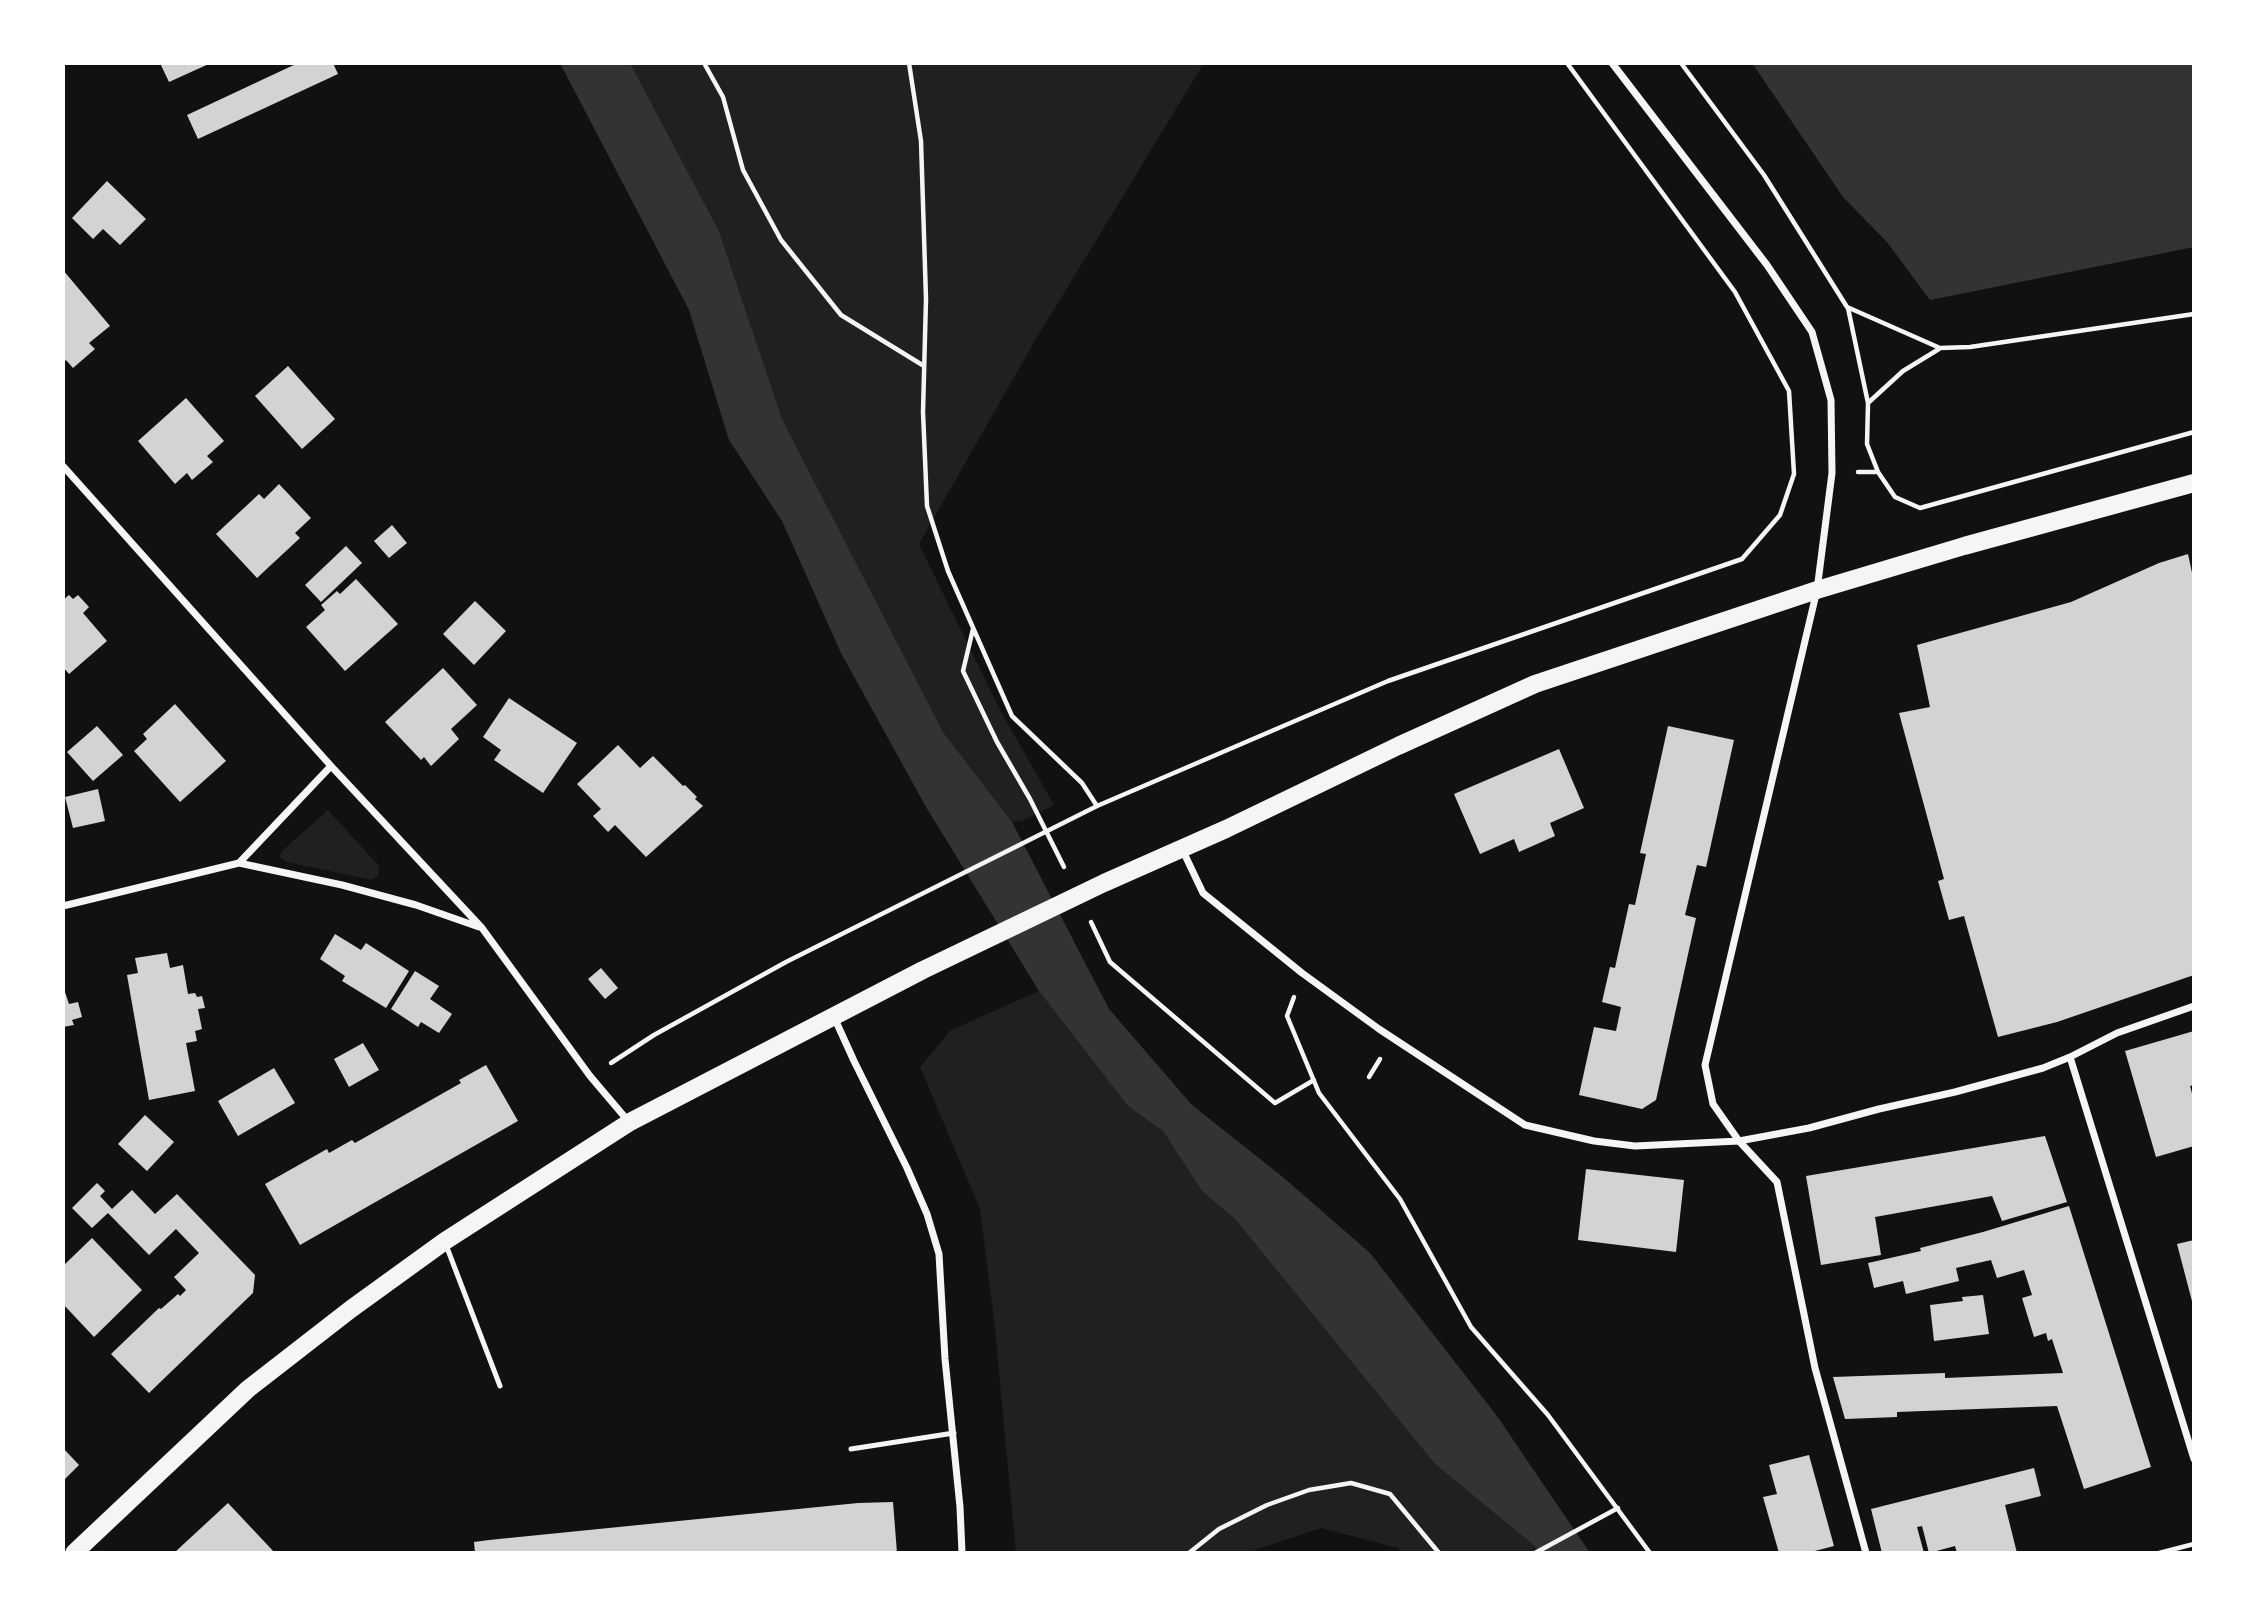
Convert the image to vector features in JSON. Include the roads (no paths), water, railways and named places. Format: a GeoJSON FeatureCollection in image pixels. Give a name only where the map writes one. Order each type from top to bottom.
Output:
{"type":"FeatureCollection","features":[{"type":"Feature","properties":{"kind":"main road"},"geometry":{"type":"LineString","coordinates":[[74,1553],[248,1389],[444,1241],[630,1122],[923,970],[1104,883],[1535,684],[1817,590],[1964,546],[2194,483]]}},
{"type":"Feature","properties":{"kind":"street"},"geometry":{"type":"LineString","coordinates":[[1612,63],[1767,265],[1812,332],[1831,400],[1832,473],[1817,590],[1705,1065],[1713,1104],[1739,1141],[1777,1182],[1815,1368],[1866,1553]]}},
{"type":"Feature","properties":{"kind":"street"},"geometry":{"type":"LineString","coordinates":[[63,466],[331,766],[482,928],[590,1076],[630,1122]]}},
{"type":"Feature","properties":{"kind":"street"},"geometry":{"type":"LineString","coordinates":[[239,863],[331,766]]}},
{"type":"Feature","properties":{"kind":"street"},"geometry":{"type":"LineString","coordinates":[[1182,849],[1203,893],[1302,973],[1379,1029],[1525,1125],[1594,1141],[1635,1146],[1739,1141],[1809,1128],[2043,1068],[2117,1033],[2194,1006]]}},
{"type":"Feature","properties":{"kind":"street"},"geometry":{"type":"LineString","coordinates":[[63,906],[239,863],[342,885],[416,905],[482,928]]}},
{"type":"Feature","properties":{"kind":"street"},"geometry":{"type":"LineString","coordinates":[[834,1016],[907,1168],[927,1214],[939,1254],[962,1553]]}},
{"type":"Feature","properties":{"kind":"street"},"geometry":{"type":"LineString","coordinates":[[2070,1057],[2194,1460]]}},
{"type":"Feature","properties":{"kind":"lane"},"geometry":{"type":"LineString","coordinates":[[444,1241],[500,1386]]}},
{"type":"Feature","properties":{"kind":"lane"},"geometry":{"type":"LineString","coordinates":[[851,1448],[954,1433]]}}]}
